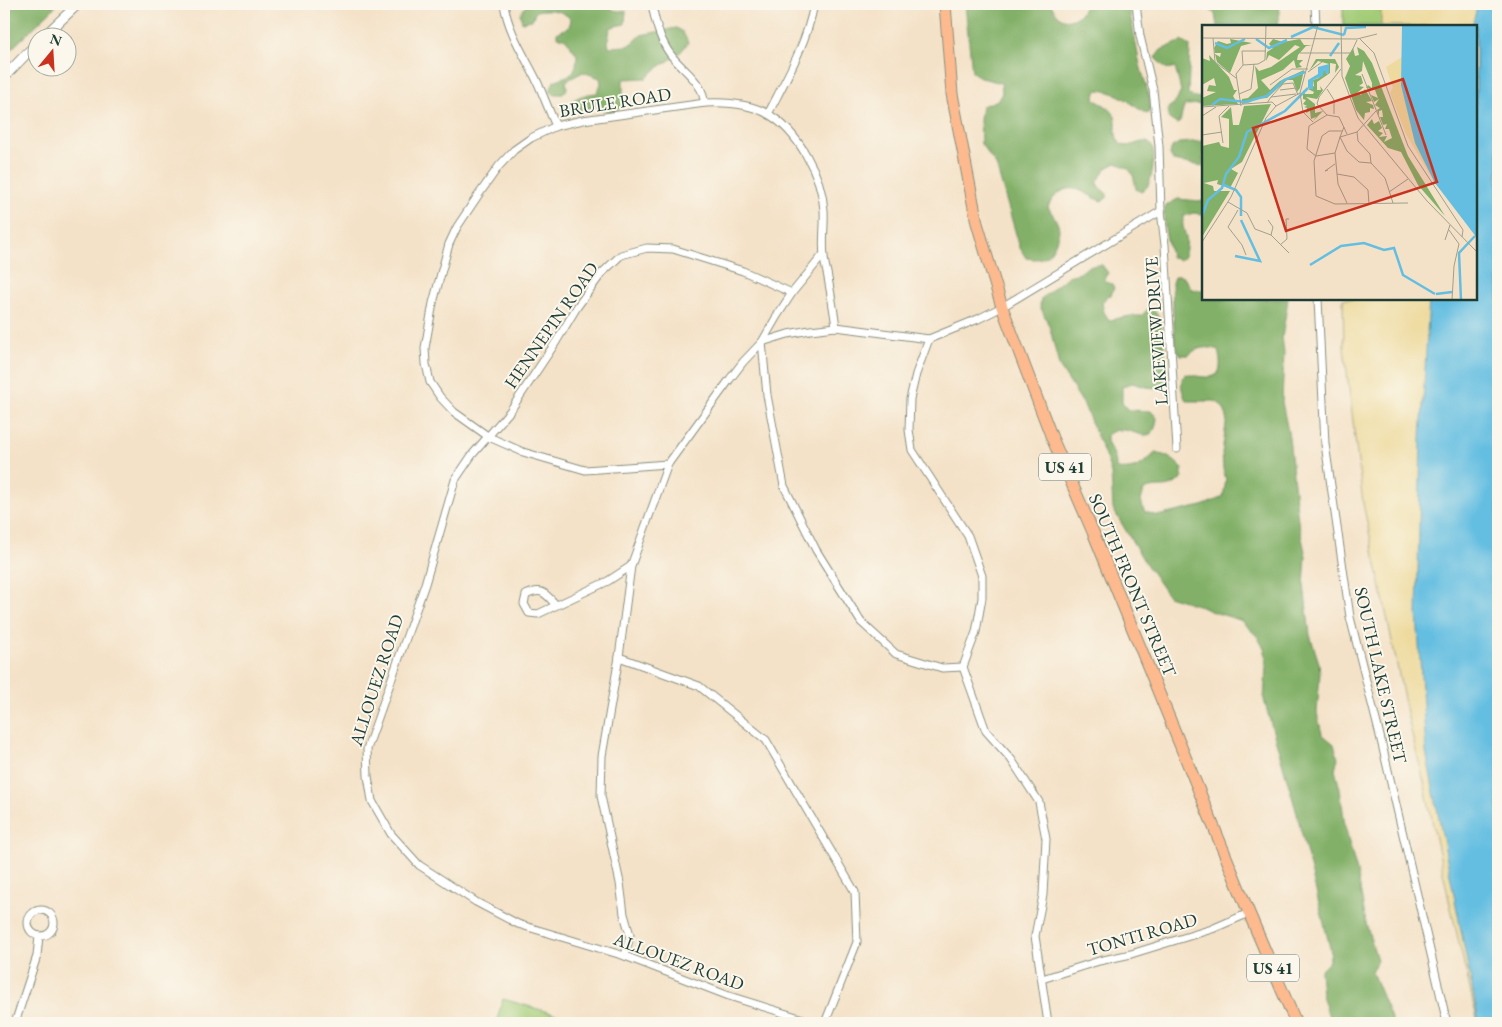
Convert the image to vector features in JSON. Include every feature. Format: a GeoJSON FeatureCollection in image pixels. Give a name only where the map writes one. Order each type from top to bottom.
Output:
{"type":"FeatureCollection","features":[{"type":"Feature","properties":{"kind":"highway","name":"SOUTH FRONT STREET"},"geometry":{"type":"LineString","coordinates":[[945,4],[952,94],[976,223],[1002,307],[1052,438],[1135,633],[1296,1023]]}},
{"type":"Feature","properties":{"kind":"street"},"geometry":{"type":"LineString","coordinates":[[53,28],[78,4]]}},
{"type":"Feature","properties":{"kind":"street"},"geometry":{"type":"LineString","coordinates":[[504,4],[505,15],[510,29],[556,126]]}},
{"type":"Feature","properties":{"kind":"street"},"geometry":{"type":"LineString","coordinates":[[652,4],[663,43],[701,89],[705,103]]}},
{"type":"Feature","properties":{"kind":"street"},"geometry":{"type":"LineString","coordinates":[[814,4],[804,39],[768,114],[795,139],[807,156],[821,189],[824,209],[823,255],[836,327]]}},
{"type":"Feature","properties":{"kind":"street","name":"LAKEVIEW DRIVE"},"geometry":{"type":"LineString","coordinates":[[1136,4],[1140,36],[1153,90],[1159,146],[1161,211],[1165,246],[1177,450]]}},
{"type":"Feature","properties":{"kind":"street"},"geometry":{"type":"LineString","coordinates":[[1316,4],[1316,25]]}},
{"type":"Feature","properties":{"kind":"street"},"geometry":{"type":"LineString","coordinates":[[4,77],[28,52]]}},
{"type":"Feature","properties":{"kind":"street","name":"BRULE ROAD"},"geometry":{"type":"LineString","coordinates":[[668,464],[585,470],[522,452],[489,437],[454,412],[440,397],[430,382],[425,348],[433,303],[449,244],[457,227],[499,166],[514,150],[531,138],[556,126],[583,120],[705,103],[734,103],[768,114]]}},
{"type":"Feature","properties":{"kind":"street"},"geometry":{"type":"LineString","coordinates":[[762,342],[788,334],[836,327],[929,339],[1002,307],[1161,211]]}},
{"type":"Feature","properties":{"kind":"street","name":"HENNEPIN ROAD"},"geometry":{"type":"LineString","coordinates":[[489,437],[510,411],[582,300],[602,273],[621,255],[647,248],[673,249],[743,271],[792,293]]}},
{"type":"Feature","properties":{"kind":"street"},"geometry":{"type":"LineString","coordinates":[[625,956],[630,935],[624,914],[620,883],[601,796],[602,756],[619,656],[631,566],[668,464],[743,362],[762,342],[792,293],[823,255]]}},
{"type":"Feature","properties":{"kind":"street","name":"SOUTH LAKE STREET"},"geometry":{"type":"LineString","coordinates":[[1318,300],[1325,444],[1350,617],[1380,736],[1447,1023]]}},
{"type":"Feature","properties":{"kind":"street"},"geometry":{"type":"LineString","coordinates":[[929,339],[916,374],[910,399],[909,430],[912,450],[968,536],[982,576],[982,598],[976,632],[963,668],[986,731],[1010,759],[1039,802],[1046,838],[1043,895],[1035,936],[1048,1023]]}},
{"type":"Feature","properties":{"kind":"street"},"geometry":{"type":"LineString","coordinates":[[762,342],[767,395],[784,486],[816,550],[861,622],[896,654],[942,668],[963,668]]}},
{"type":"Feature","properties":{"kind":"street","name":"ALLOUEZ ROAD"},"geometry":{"type":"LineString","coordinates":[[489,437],[472,455],[455,480],[425,584],[367,749],[368,776],[372,801],[391,834],[419,865],[476,902],[518,924],[625,956],[729,996],[816,1023]]}},
{"type":"Feature","properties":{"kind":"street"},"geometry":{"type":"LineString","coordinates":[[556,604],[608,582],[631,566]]}},
{"type":"Feature","properties":{"kind":"street"},"geometry":{"type":"LineString","coordinates":[[619,656],[699,686],[766,740],[855,892],[858,942],[825,1023]]}},
{"type":"Feature","properties":{"kind":"street","name":"TONTI ROAD"},"geometry":{"type":"LineString","coordinates":[[1042,979],[1099,961],[1131,954],[1212,930],[1249,913]]}},
{"type":"Feature","properties":{"kind":"street"},"geometry":{"type":"LineString","coordinates":[[15,1023],[37,956],[39,936]]}},
{"type":"Feature","properties":{"kind":"green space"},"geometry":{"type":"Polygon","coordinates":[[[4,4],[58,4],[33,28],[28,28],[28,33],[4,56],[4,4]]]}},
{"type":"Feature","properties":{"kind":"green space"},"geometry":{"type":"Polygon","coordinates":[[[527,4],[608,4],[613,10],[626,11],[625,24],[610,28],[609,47],[627,46],[641,35],[676,28],[682,31],[688,42],[674,58],[657,68],[647,78],[623,79],[621,107],[613,112],[596,107],[573,114],[564,111],[574,100],[587,94],[597,93],[601,84],[600,78],[583,72],[566,81],[567,89],[563,94],[553,94],[550,91],[554,81],[572,74],[576,66],[577,55],[564,38],[557,37],[557,33],[569,27],[571,20],[560,12],[545,10],[536,11],[532,20],[522,22],[520,14],[527,4]]]}},
{"type":"Feature","properties":{"kind":"green space"},"geometry":{"type":"Polygon","coordinates":[[[965,4],[1051,4],[1059,16],[1068,20],[1078,16],[1086,4],[1128,4],[1140,65],[1150,99],[1148,114],[1110,92],[1097,90],[1094,99],[1106,106],[1115,116],[1116,135],[1122,145],[1126,146],[1145,142],[1152,146],[1154,157],[1149,183],[1141,192],[1136,189],[1129,169],[1116,163],[1105,169],[1097,183],[1107,194],[1107,198],[1101,201],[1074,189],[1060,192],[1048,207],[1059,229],[1051,251],[1045,257],[1037,259],[1026,258],[1020,248],[996,165],[981,144],[980,119],[982,106],[998,100],[1002,93],[1001,83],[982,78],[972,72],[965,4]]]}},
{"type":"Feature","properties":{"kind":"green space"},"geometry":{"type":"Polygon","coordinates":[[[1204,4],[1279,4],[1280,12],[1278,25],[1217,25],[1215,14],[1204,4]]]}},
{"type":"Feature","properties":{"kind":"green space"},"geometry":{"type":"Polygon","coordinates":[[[1343,4],[1478,4],[1472,25],[1343,25],[1343,4]]]}},
{"type":"Feature","properties":{"kind":"green space"},"geometry":{"type":"Polygon","coordinates":[[[1182,41],[1190,46],[1188,94],[1202,98],[1202,104],[1185,105],[1180,122],[1177,124],[1169,119],[1168,108],[1176,102],[1181,91],[1175,67],[1167,69],[1155,58],[1161,50],[1182,41]]]}},
{"type":"Feature","properties":{"kind":"green space"},"geometry":{"type":"Polygon","coordinates":[[[1202,141],[1202,166],[1173,161],[1170,155],[1172,147],[1180,143],[1202,141]]]}},
{"type":"Feature","properties":{"kind":"green space"},"geometry":{"type":"Polygon","coordinates":[[[1178,199],[1202,200],[1202,214],[1193,213],[1184,216],[1186,250],[1184,258],[1178,260],[1171,257],[1165,230],[1164,215],[1167,205],[1178,199]]]}},
{"type":"Feature","properties":{"kind":"green space"},"geometry":{"type":"Polygon","coordinates":[[[1102,265],[1108,273],[1105,277],[1106,282],[1112,284],[1114,288],[1111,295],[1107,296],[1102,303],[1104,312],[1109,320],[1141,316],[1148,309],[1156,313],[1160,320],[1165,357],[1164,382],[1157,388],[1132,383],[1122,387],[1122,403],[1128,410],[1151,411],[1157,418],[1155,427],[1152,433],[1148,435],[1117,430],[1107,435],[1108,444],[1115,457],[1116,469],[1137,467],[1155,453],[1170,458],[1182,468],[1182,478],[1176,483],[1167,487],[1154,487],[1144,490],[1141,501],[1144,511],[1157,516],[1202,506],[1223,497],[1226,480],[1222,453],[1227,417],[1224,409],[1215,401],[1186,401],[1182,386],[1182,380],[1186,374],[1209,377],[1218,373],[1220,360],[1218,350],[1203,348],[1195,350],[1189,355],[1181,355],[1175,346],[1172,283],[1174,277],[1179,275],[1184,278],[1193,290],[1202,290],[1202,300],[1288,300],[1282,338],[1284,352],[1282,402],[1289,437],[1298,521],[1306,556],[1304,585],[1310,635],[1319,663],[1317,713],[1322,734],[1334,744],[1338,758],[1335,770],[1340,789],[1345,826],[1358,876],[1366,923],[1377,960],[1372,972],[1393,1023],[1331,1023],[1322,995],[1320,971],[1328,963],[1331,952],[1296,810],[1264,700],[1265,650],[1257,636],[1240,620],[1168,596],[1144,561],[1113,509],[1111,473],[1108,463],[1084,405],[1059,366],[1050,328],[1040,306],[1041,299],[1068,276],[1080,273],[1089,266],[1102,265]]]}},
{"type":"Feature","properties":{"kind":"green space"},"geometry":{"type":"Polygon","coordinates":[[[503,999],[587,1023],[496,1023],[503,999]]]}},
{"type":"Feature","properties":{"kind":"sand"},"geometry":{"type":"Polygon","coordinates":[[[1381,4],[1498,4],[1498,963],[1484,1023],[1478,1023],[1449,900],[1363,503],[1344,348],[1343,300],[1477,300],[1477,25],[1381,25],[1381,4]]]}},
{"type":"Feature","properties":{"kind":"water"},"geometry":{"type":"Polygon","coordinates":[[[1478,4],[1498,4],[1498,1023],[1479,1023],[1426,752],[1417,614],[1421,438],[1429,300],[1477,300],[1477,25],[1472,25],[1478,4]]]}}]}
